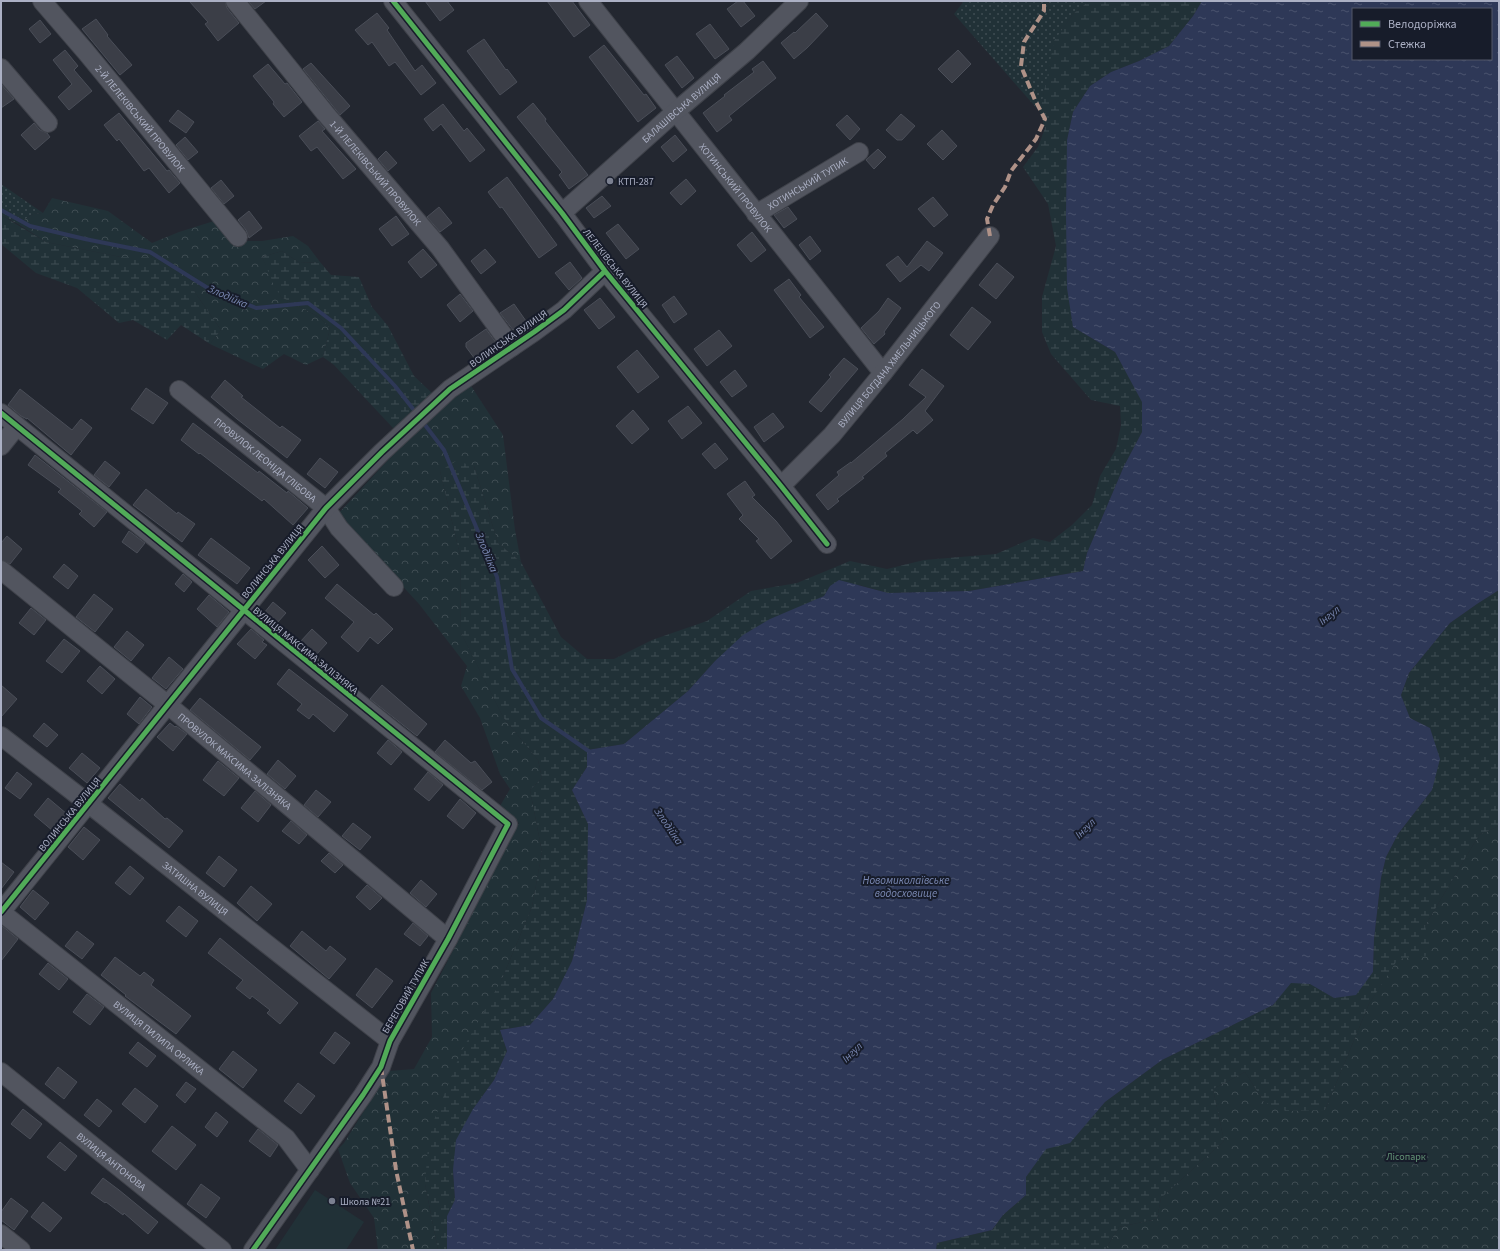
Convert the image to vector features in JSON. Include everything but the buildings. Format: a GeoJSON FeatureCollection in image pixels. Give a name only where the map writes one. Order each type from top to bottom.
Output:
{"type":"FeatureCollection","features":[{"type":"Feature","properties":{"kind":"street","name":"2-Й ЛЕЛЕКІВСЬКИЙ ПРОВУЛОК"},"geometry":{"type":"LineString","coordinates":[[42,1],[86,52],[238,237]]}},
{"type":"Feature","properties":{"kind":"street","name":"1-Й ЛЕЛЕКІВСЬКИЙ ПРОВУЛОК"},"geometry":{"type":"LineString","coordinates":[[234,1],[325,113],[440,248],[512,348]]}},
{"type":"Feature","properties":{"kind":"street","name":"ЛЕЛЕКІВСЬКА ВУЛИЦЯ"},"geometry":{"type":"LineString","coordinates":[[393,1],[562,213],[605,271],[827,544]]}},
{"type":"Feature","properties":{"kind":"street","name":"ХОТИНСЬКИЙ ПРОВУЛОК"},"geometry":{"type":"LineString","coordinates":[[588,1],[883,374]]}},
{"type":"Feature","properties":{"kind":"street","name":"БАЛАШІВСЬКА ВУЛИЦЯ"},"geometry":{"type":"LineString","coordinates":[[562,213],[675,112],[747,51],[799,1]]}},
{"type":"Feature","properties":{"kind":"street"},"geometry":{"type":"LineString","coordinates":[[1,68],[48,123]]}},
{"type":"Feature","properties":{"kind":"street","name":"ХОТИНСЬКИЙ ТУПИК"},"geometry":{"type":"LineString","coordinates":[[756,214],[859,152]]}},
{"type":"Feature","properties":{"kind":"street","name":"ВУЛИЦЯ БОГДАНА ХМЕЛЬНИЦЬКОГО"},"geometry":{"type":"LineString","coordinates":[[781,486],[832,434],[883,374],[990,236]]}},
{"type":"Feature","properties":{"kind":"street","name":"ВОЛИНСЬКА ВУЛИЦЯ"},"geometry":{"type":"LineString","coordinates":[[1,912],[326,508],[410,425],[450,389],[512,348],[564,310],[605,271]]}},
{"type":"Feature","properties":{"kind":"street","name":"ПРОВУЛОК ЛЕОНІДА ГЛІБОВА"},"geometry":{"type":"LineString","coordinates":[[179,390],[326,508],[339,528],[394,587]]}},
{"type":"Feature","properties":{"kind":"street","name":"ВУЛИЦЯ МАКСИМА ЗАЛІЗНЯКА"},"geometry":{"type":"LineString","coordinates":[[1,413],[508,824]]}},
{"type":"Feature","properties":{"kind":"street"},"geometry":{"type":"LineString","coordinates":[[1,446],[17,426]]}},
{"type":"Feature","properties":{"kind":"street","name":"ПРОВУЛОК МАКСИМА ЗАЛІЗНЯКА"},"geometry":{"type":"LineString","coordinates":[[1,570],[168,705],[448,939]]}},
{"type":"Feature","properties":{"kind":"street","name":"ЗАТИШНА ВУЛИЦЯ"},"geometry":{"type":"LineString","coordinates":[[1,736],[390,1041]]}},
{"type":"Feature","properties":{"kind":"street","name":"БЕРЕГОВИЙ ТУПИК"},"geometry":{"type":"LineString","coordinates":[[253,1250],[363,1095],[381,1067],[390,1041],[448,939],[508,824]]}},
{"type":"Feature","properties":{"kind":"street","name":"ВУЛИЦЯ ПИЛИПА ОРЛИКА"},"geometry":{"type":"LineString","coordinates":[[1,912],[286,1138],[310,1170]]}},
{"type":"Feature","properties":{"kind":"street","name":"ВУЛИЦЯ АНТОНОВА"},"geometry":{"type":"LineString","coordinates":[[1,1072],[222,1250]]}},
{"type":"Feature","properties":{"kind":"street"},"geometry":{"type":"LineString","coordinates":[[1,1234],[21,1250]]}},
{"type":"Feature","properties":{"kind":"green space"},"geometry":{"type":"Polygon","coordinates":[[[964,1],[1089,1],[1073,14],[1055,41],[1040,112],[954,14],[964,1]]]}},
{"type":"Feature","properties":{"kind":"green space"},"geometry":{"type":"Polygon","coordinates":[[[1089,1],[1202,1],[1193,16],[1169,46],[1139,61],[1111,72],[1090,86],[1073,112],[1067,140],[1073,327],[1115,352],[1142,401],[1142,432],[1124,466],[1087,553],[1083,571],[969,591],[888,593],[859,585],[830,586],[824,596],[805,605],[715,661],[688,691],[624,744],[587,750],[587,767],[572,790],[588,824],[588,841],[587,900],[572,961],[553,999],[530,1025],[500,1030],[507,1051],[494,1080],[473,1109],[453,1170],[455,1200],[447,1216],[447,1250],[438,1250],[425,1184],[429,1133],[461,1052],[502,979],[532,907],[542,852],[530,790],[542,778],[538,760],[503,717],[461,633],[460,555],[440,471],[456,461],[474,466],[498,543],[521,562],[561,637],[587,659],[614,659],[652,640],[707,621],[751,591],[797,583],[850,561],[887,569],[924,560],[996,554],[1033,538],[1050,542],[1072,525],[1092,505],[1100,476],[1116,449],[1121,425],[1120,406],[1091,400],[1051,354],[1042,332],[1042,297],[1056,246],[1048,204],[1023,167],[1038,147],[1045,128],[1040,112],[1054,41],[1073,14],[1089,1]]]}},
{"type":"Feature","properties":{"kind":"green space"},"geometry":{"type":"Polygon","coordinates":[[[1,184],[43,213],[33,214],[18,224],[1,215],[1,184]]]}},
{"type":"Feature","properties":{"kind":"green space"},"geometry":{"type":"Polygon","coordinates":[[[52,198],[108,211],[152,243],[179,232],[214,221],[236,241],[262,241],[293,236],[308,246],[320,262],[300,263],[282,251],[262,257],[281,297],[319,317],[330,328],[323,357],[306,365],[284,354],[263,369],[210,344],[221,330],[194,291],[151,257],[121,257],[46,242],[18,224],[33,214],[43,213],[52,198]]]}},
{"type":"Feature","properties":{"kind":"green space"},"geometry":{"type":"Polygon","coordinates":[[[1,215],[46,242],[121,257],[151,257],[178,271],[221,330],[210,344],[181,325],[167,340],[133,320],[119,323],[77,288],[36,273],[1,244],[1,215]]]}},
{"type":"Feature","properties":{"kind":"green space"},"geometry":{"type":"Polygon","coordinates":[[[282,251],[300,263],[320,262],[331,275],[359,277],[372,307],[388,326],[414,376],[433,394],[393,428],[334,365],[323,357],[330,328],[319,317],[281,297],[262,257],[282,251]]]}},
{"type":"Feature","properties":{"kind":"green space"},"geometry":{"type":"Polygon","coordinates":[[[462,372],[503,435],[515,530],[521,562],[498,543],[474,466],[440,471],[460,555],[461,633],[503,717],[538,760],[542,778],[530,790],[542,852],[532,907],[502,979],[425,1184],[438,1250],[378,1250],[374,1218],[350,1183],[338,1149],[344,1143],[389,1071],[414,1069],[432,1037],[431,993],[519,823],[500,806],[510,789],[500,774],[480,718],[461,686],[467,666],[419,604],[337,515],[403,444],[393,428],[462,372]]]}},
{"type":"Feature","properties":{"kind":"green space"},"geometry":{"type":"Polygon","coordinates":[[[1499,590],[1499,826],[1479,835],[1425,926],[1432,955],[1398,959],[1369,1004],[1325,1110],[1286,1111],[1264,1102],[1245,1072],[1213,1089],[1224,1141],[1161,1198],[1157,1219],[1119,1227],[1105,1250],[936,1250],[937,1243],[992,1230],[1003,1215],[1026,1195],[1026,1177],[1046,1148],[1070,1142],[1105,1102],[1162,1060],[1273,1005],[1290,983],[1310,983],[1334,998],[1373,972],[1374,939],[1381,878],[1386,857],[1398,834],[1432,790],[1430,728],[1410,718],[1401,695],[1409,673],[1450,623],[1499,590]]]}},
{"type":"Feature","properties":{"kind":"green space","name":"Лісопарк"},"geometry":{"type":"Polygon","coordinates":[[[1499,826],[1499,1250],[1105,1250],[1119,1227],[1157,1219],[1161,1198],[1224,1141],[1213,1089],[1245,1072],[1264,1102],[1325,1110],[1369,1004],[1397,959],[1425,926],[1479,835],[1499,826]]]}},
{"type":"Feature","properties":{"kind":"green space"},"geometry":{"type":"Polygon","coordinates":[[[315,1190],[364,1222],[346,1250],[275,1250],[315,1190]]]}},
{"type":"Feature","properties":{"kind":"water","name":"Новомиколаївське водосховище"},"geometry":{"type":"Polygon","coordinates":[[[1202,1],[1499,1],[1499,590],[1450,623],[1409,673],[1401,695],[1410,718],[1430,728],[1440,759],[1432,790],[1398,834],[1386,857],[1381,878],[1374,939],[1373,972],[1356,995],[1334,998],[1310,984],[1291,983],[1273,1005],[1162,1060],[1105,1102],[1070,1143],[1046,1149],[1026,1177],[1026,1195],[1003,1215],[992,1230],[937,1243],[936,1250],[447,1250],[447,1216],[455,1200],[453,1170],[456,1140],[473,1109],[494,1080],[507,1051],[500,1030],[530,1025],[553,999],[572,961],[587,900],[588,824],[572,790],[587,767],[587,750],[624,744],[688,691],[715,661],[743,635],[770,619],[824,596],[830,586],[839,580],[888,593],[969,591],[1083,571],[1087,553],[1124,466],[1142,432],[1142,402],[1115,352],[1073,327],[1067,288],[1067,140],[1073,112],[1090,86],[1111,72],[1139,61],[1169,46],[1193,16],[1202,1]]]}},
{"type":"Feature","properties":{"kind":"waterway","name":"Злодійка"},"geometry":{"type":"LineString","coordinates":[[1,210],[30,226],[150,252],[211,290],[256,308],[308,303],[341,328],[395,386],[417,414]]}},
{"type":"Feature","properties":{"kind":"waterway","name":"Злодійка"},"geometry":{"type":"LineString","coordinates":[[422,421],[444,450],[497,577],[512,669],[541,718],[590,752]]}},
{"type":"Feature","properties":{"kind":"marked path"},"geometry":{"type":"LineString","coordinates":[[990,236],[987,219],[993,205],[1005,187],[1011,171],[1036,139],[1045,119],[1035,100],[1021,66],[1024,42],[1044,11],[1044,1]]}},
{"type":"Feature","properties":{"kind":"marked path"},"geometry":{"type":"LineString","coordinates":[[381,1067],[396,1170],[413,1250]]}},
{"type":"Feature","properties":{"kind":"cycle path"},"geometry":{"type":"LineString","coordinates":[[393,1],[562,213],[605,271],[827,544]]}},
{"type":"Feature","properties":{"kind":"cycle path"},"geometry":{"type":"LineString","coordinates":[[1,912],[326,508],[382,452],[450,389],[564,310],[605,271]]}},
{"type":"Feature","properties":{"kind":"cycle path"},"geometry":{"type":"LineString","coordinates":[[1,413],[508,824],[448,939],[390,1041],[381,1067],[363,1095],[253,1250]]}},
{"type":"Feature","properties":{"kind":"place","name":"КТП-287"},"geometry":{"type":"Point","coordinates":[610,181]}},
{"type":"Feature","properties":{"kind":"place","name":"Школа №21"},"geometry":{"type":"Point","coordinates":[332,1201]}},
{"type":"Feature","properties":{"kind":"water label","name":"Інгул"},"geometry":{"type":"Point","coordinates":[1329,615]}},
{"type":"Feature","properties":{"kind":"water label","name":"Інгул"},"geometry":{"type":"Point","coordinates":[1085,828]}},
{"type":"Feature","properties":{"kind":"water label","name":"Інгул"},"geometry":{"type":"Point","coordinates":[852,1052]}}]}
